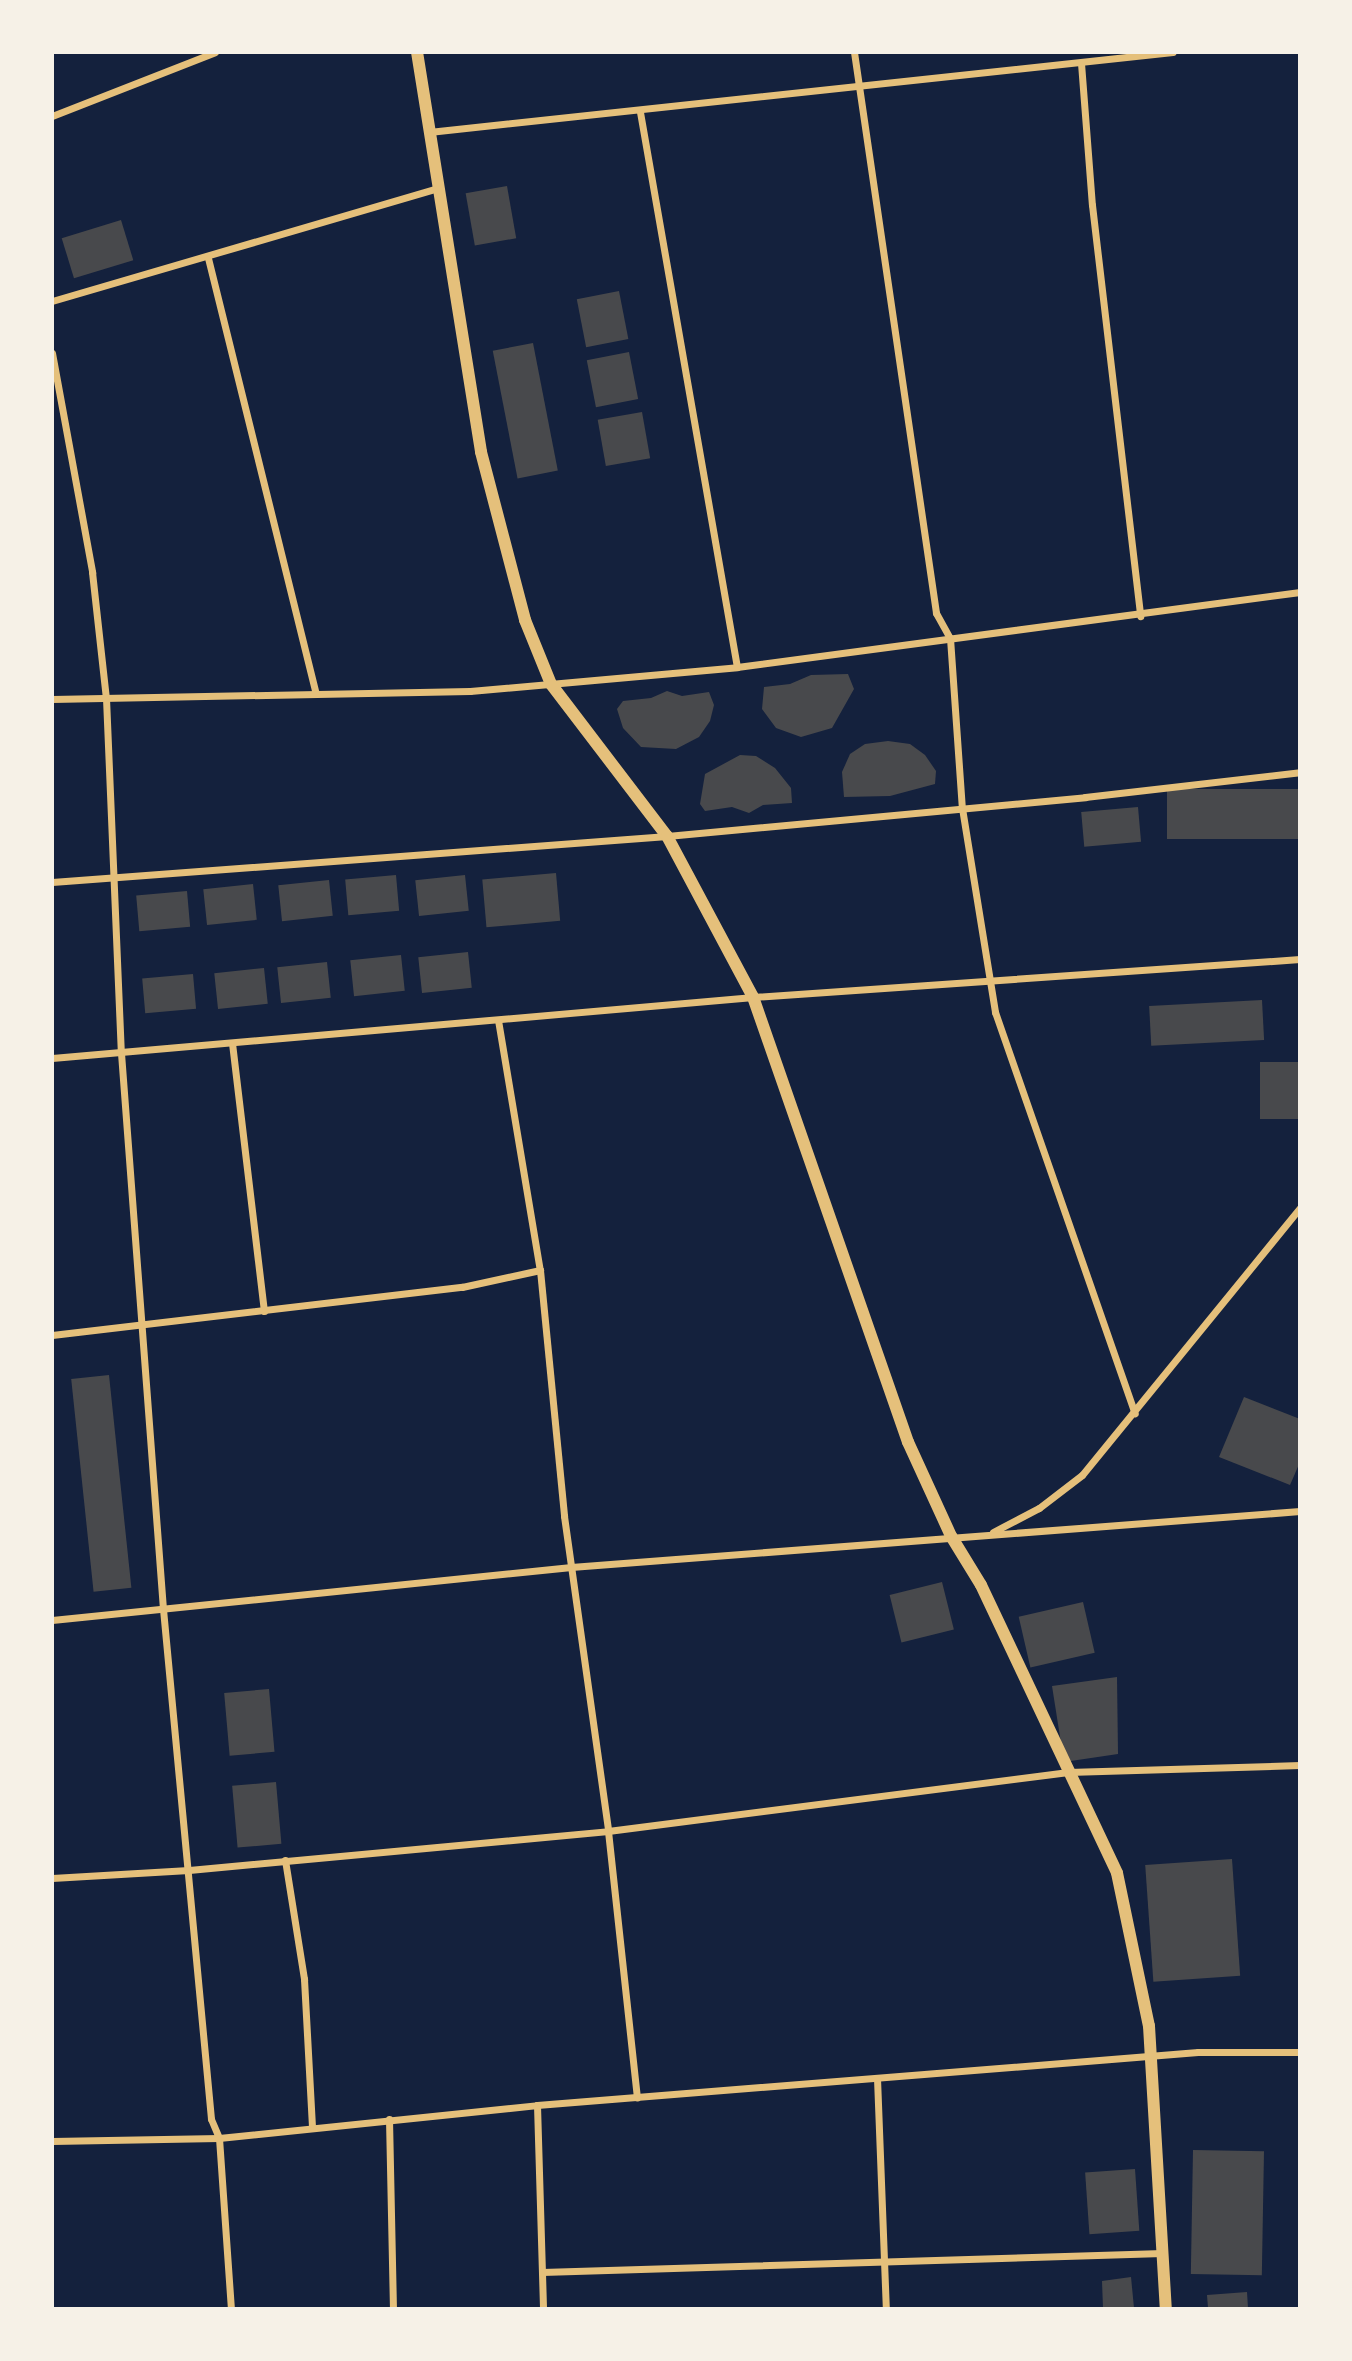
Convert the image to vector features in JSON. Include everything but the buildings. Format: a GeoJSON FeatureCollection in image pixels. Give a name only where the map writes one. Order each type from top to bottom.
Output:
{"type":"FeatureCollection","features":[{"type":"Feature","properties":{"kind":"street"},"geometry":{"type":"LineString","coordinates":[[52,116],[215,52]]}},
{"type":"Feature","properties":{"kind":"street"},"geometry":{"type":"LineString","coordinates":[[417,52],[436,189],[481,452],[525,620],[551,684],[667,836],[753,997],[908,1442],[951,1536],[981,1585],[1117,1873],[1149,2026],[1166,2308]]}},
{"type":"Feature","properties":{"kind":"street"},"geometry":{"type":"LineString","coordinates":[[854,52],[936,613],[950,638],[962,808],[995,1012],[1135,1413]]}},
{"type":"Feature","properties":{"kind":"street"},"geometry":{"type":"LineString","coordinates":[[429,132],[640,112],[1173,52]]}},
{"type":"Feature","properties":{"kind":"street"},"geometry":{"type":"LineString","coordinates":[[1081,63],[1092,205],[1140,616]]}},
{"type":"Feature","properties":{"kind":"street"},"geometry":{"type":"LineString","coordinates":[[640,112],[737,667]]}},
{"type":"Feature","properties":{"kind":"street"},"geometry":{"type":"LineString","coordinates":[[52,302],[436,189]]}},
{"type":"Feature","properties":{"kind":"street"},"geometry":{"type":"LineString","coordinates":[[208,258],[316,694]]}},
{"type":"Feature","properties":{"kind":"street"},"geometry":{"type":"LineString","coordinates":[[52,353],[92,572],[106,698],[121,1052],[163,1609],[211,2119],[219,2138],[231,2308]]}},
{"type":"Feature","properties":{"kind":"street"},"geometry":{"type":"LineString","coordinates":[[52,699],[470,691],[737,667],[1140,616],[1300,592]]}},
{"type":"Feature","properties":{"kind":"street"},"geometry":{"type":"LineString","coordinates":[[52,882],[667,836],[1300,772]]}},
{"type":"Feature","properties":{"kind":"street"},"geometry":{"type":"LineString","coordinates":[[52,1058],[753,997],[1300,959]]}},
{"type":"Feature","properties":{"kind":"street"},"geometry":{"type":"LineString","coordinates":[[498,1020],[540,1270],[572,1567],[608,1831],[637,2097]]}},
{"type":"Feature","properties":{"kind":"street"},"geometry":{"type":"LineString","coordinates":[[232,1043],[264,1311]]}},
{"type":"Feature","properties":{"kind":"street"},"geometry":{"type":"LineString","coordinates":[[989,1534],[1039,1508],[1082,1475],[1300,1208]]}},
{"type":"Feature","properties":{"kind":"street"},"geometry":{"type":"LineString","coordinates":[[52,1335],[142,1321],[264,1311],[462,1287],[540,1270]]}},
{"type":"Feature","properties":{"kind":"street"},"geometry":{"type":"LineString","coordinates":[[52,1620],[572,1567],[1300,1511]]}},
{"type":"Feature","properties":{"kind":"street"},"geometry":{"type":"LineString","coordinates":[[52,1878],[189,1870],[608,1831],[1068,1772],[1300,1765]]}},
{"type":"Feature","properties":{"kind":"street"},"geometry":{"type":"LineString","coordinates":[[285,1860],[304,1979],[312,2127]]}},
{"type":"Feature","properties":{"kind":"street"},"geometry":{"type":"LineString","coordinates":[[52,2141],[219,2138],[389,2119],[637,2097],[1151,2057],[1300,2052]]}},
{"type":"Feature","properties":{"kind":"street"},"geometry":{"type":"LineString","coordinates":[[877,2078],[886,2308]]}},
{"type":"Feature","properties":{"kind":"street"},"geometry":{"type":"LineString","coordinates":[[537,2105],[542,2308]]}},
{"type":"Feature","properties":{"kind":"street"},"geometry":{"type":"LineString","coordinates":[[389,2119],[393,2308]]}},
{"type":"Feature","properties":{"kind":"street"},"geometry":{"type":"LineString","coordinates":[[542,2272],[884,2264],[1163,2253]]}}]}
